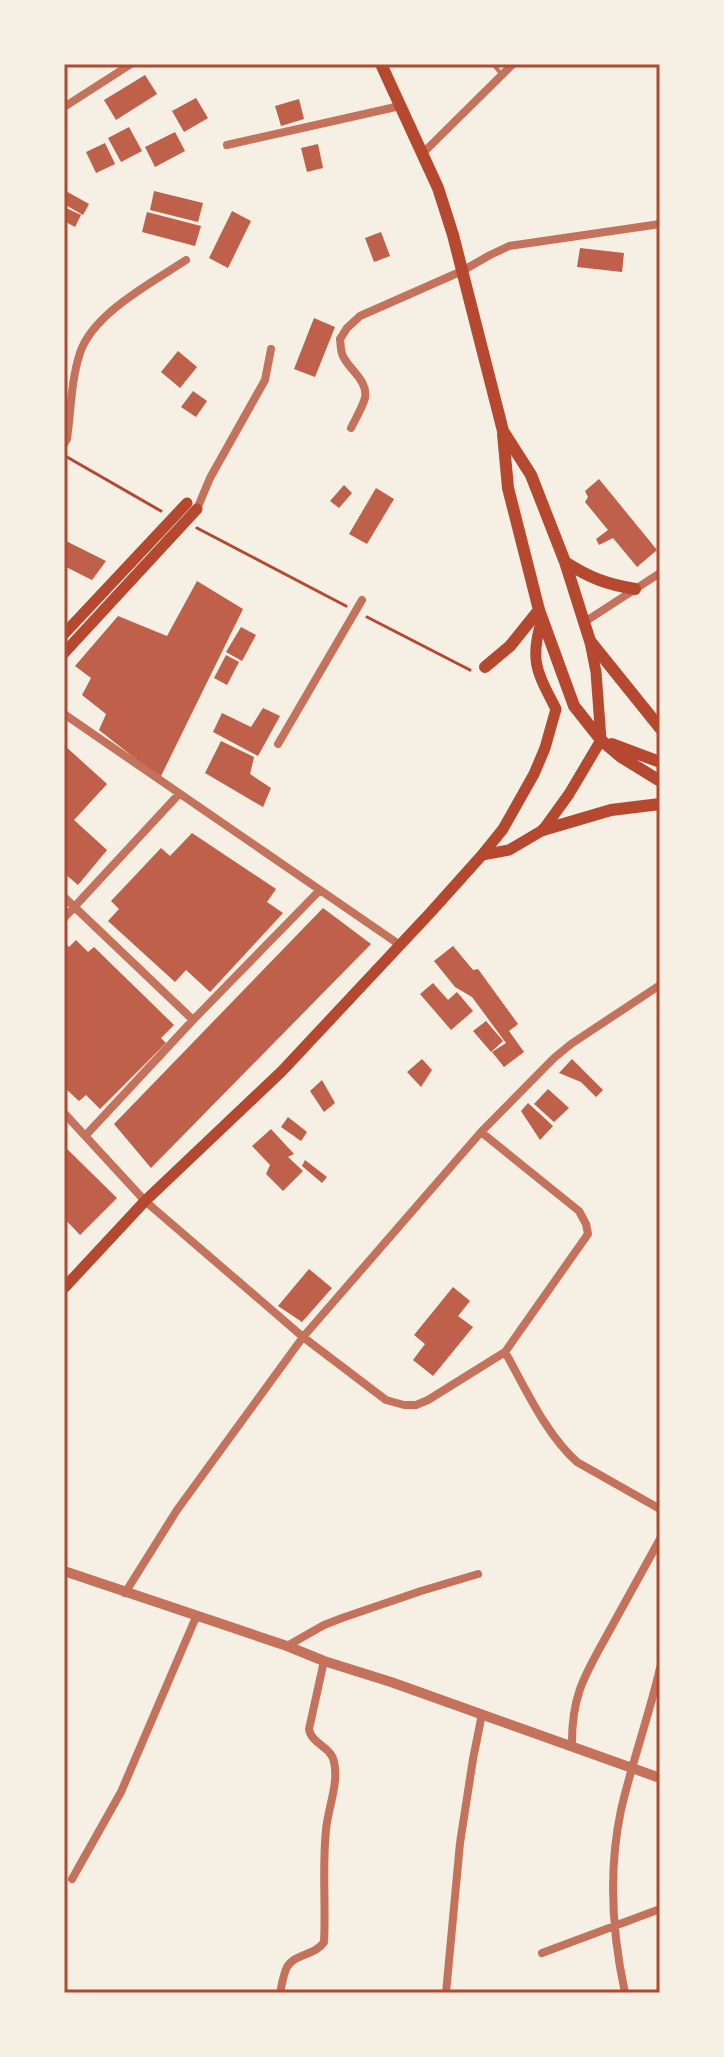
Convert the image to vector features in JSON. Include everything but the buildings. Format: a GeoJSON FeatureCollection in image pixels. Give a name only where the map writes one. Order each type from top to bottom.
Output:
{"type":"FeatureCollection","features":[{"type":"Feature","properties":{"kind":"main road"},"geometry":{"type":"LineString","coordinates":[[381,64],[438,188],[453,235],[503,431],[508,488],[541,615],[574,706],[601,740],[621,757],[660,781]]}},
{"type":"Feature","properties":{"kind":"main road"},"geometry":{"type":"LineString","coordinates":[[503,431],[531,475],[565,562],[590,641],[596,672],[601,740],[543,830]]}},
{"type":"Feature","properties":{"kind":"main road"},"geometry":{"type":"LineString","coordinates":[[64,653],[192,506]]}},
{"type":"Feature","properties":{"kind":"main road"},"geometry":{"type":"LineString","coordinates":[[64,634],[179,520]]}},
{"type":"Feature","properties":{"kind":"main road"},"geometry":{"type":"LineString","coordinates":[[565,562],[607,584],[635,589]]}},
{"type":"Feature","properties":{"kind":"main road"},"geometry":{"type":"LineString","coordinates":[[485,667],[541,615]]}},
{"type":"Feature","properties":{"kind":"main road"},"geometry":{"type":"LineString","coordinates":[[64,1288],[145,1201],[282,1071],[503,829],[534,774],[556,709],[536,669],[536,639],[541,615]]}},
{"type":"Feature","properties":{"kind":"main road"},"geometry":{"type":"LineString","coordinates":[[590,641],[660,728]]}},
{"type":"Feature","properties":{"kind":"main road"},"geometry":{"type":"LineString","coordinates":[[601,740],[660,762]]}},
{"type":"Feature","properties":{"kind":"main road"},"geometry":{"type":"LineString","coordinates":[[482,855],[509,850],[543,830],[611,810],[660,804]]}},
{"type":"Feature","properties":{"kind":"street"},"geometry":{"type":"LineString","coordinates":[[64,107],[131,64]]}},
{"type":"Feature","properties":{"kind":"street"},"geometry":{"type":"LineString","coordinates":[[422,154],[513,64]]}},
{"type":"Feature","properties":{"kind":"street"},"geometry":{"type":"LineString","coordinates":[[227,145],[400,106]]}},
{"type":"Feature","properties":{"kind":"street"},"geometry":{"type":"LineString","coordinates":[[351,428],[366,395],[359,377],[344,358],[340,339],[360,316],[462,271],[509,246],[660,224]]}},
{"type":"Feature","properties":{"kind":"street"},"geometry":{"type":"LineString","coordinates":[[64,444],[79,354],[84,342],[98,323],[129,298],[186,260]]}},
{"type":"Feature","properties":{"kind":"street"},"geometry":{"type":"LineString","coordinates":[[192,506],[265,380],[271,349]]}},
{"type":"Feature","properties":{"kind":"street"},"geometry":{"type":"LineString","coordinates":[[583,623],[660,573]]}},
{"type":"Feature","properties":{"kind":"street"},"geometry":{"type":"LineString","coordinates":[[278,744],[362,600]]}},
{"type":"Feature","properties":{"kind":"street"},"geometry":{"type":"LineString","coordinates":[[64,714],[400,945]]}},
{"type":"Feature","properties":{"kind":"street"},"geometry":{"type":"LineString","coordinates":[[64,918],[179,794]]}},
{"type":"Feature","properties":{"kind":"street"},"geometry":{"type":"LineString","coordinates":[[86,1135],[320,890]]}},
{"type":"Feature","properties":{"kind":"street"},"geometry":{"type":"LineString","coordinates":[[64,897],[193,1020]]}},
{"type":"Feature","properties":{"kind":"street"},"geometry":{"type":"LineString","coordinates":[[125,1593],[177,1510],[303,1337],[481,1132],[571,1044],[660,985]]}},
{"type":"Feature","properties":{"kind":"street"},"geometry":{"type":"LineString","coordinates":[[64,1113],[145,1201],[303,1337],[386,1400],[404,1405],[416,1405],[428,1400],[505,1352],[588,1234],[579,1211],[481,1132]]}},
{"type":"Feature","properties":{"kind":"street"},"geometry":{"type":"LineString","coordinates":[[505,1352],[549,1429],[569,1455],[660,1509]]}},
{"type":"Feature","properties":{"kind":"street"},"geometry":{"type":"LineString","coordinates":[[572,1747],[574,1708],[586,1672],[660,1539]]}},
{"type":"Feature","properties":{"kind":"street"},"geometry":{"type":"LineString","coordinates":[[64,1571],[391,1682],[660,1778]]}},
{"type":"Feature","properties":{"kind":"street"},"geometry":{"type":"LineString","coordinates":[[287,1646],[342,1618],[478,1574]]}},
{"type":"Feature","properties":{"kind":"street"},"geometry":{"type":"LineString","coordinates":[[72,1879],[121,1792],[196,1617]]}},
{"type":"Feature","properties":{"kind":"street"},"geometry":{"type":"LineString","coordinates":[[280,1993],[287,1967],[297,1957],[312,1952],[324,1942],[326,1830],[335,1771],[334,1757],[313,1738],[309,1729],[324,1661]]}},
{"type":"Feature","properties":{"kind":"street"},"geometry":{"type":"LineString","coordinates":[[625,1993],[613,1926],[616,1851],[621,1812],[658,1685],[660,1668]]}},
{"type":"Feature","properties":{"kind":"street"},"geometry":{"type":"LineString","coordinates":[[446,1993],[462,1831],[482,1714]]}},
{"type":"Feature","properties":{"kind":"street"},"geometry":{"type":"LineString","coordinates":[[542,1953],[660,1909]]}},
{"type":"Feature","properties":{"kind":"lane"},"geometry":{"type":"LineString","coordinates":[[493,64],[502,75]]}},
{"type":"Feature","properties":{"kind":"path"},"geometry":{"type":"LineString","coordinates":[[64,456],[179,520],[459,665],[474,671],[485,667]]}}]}
